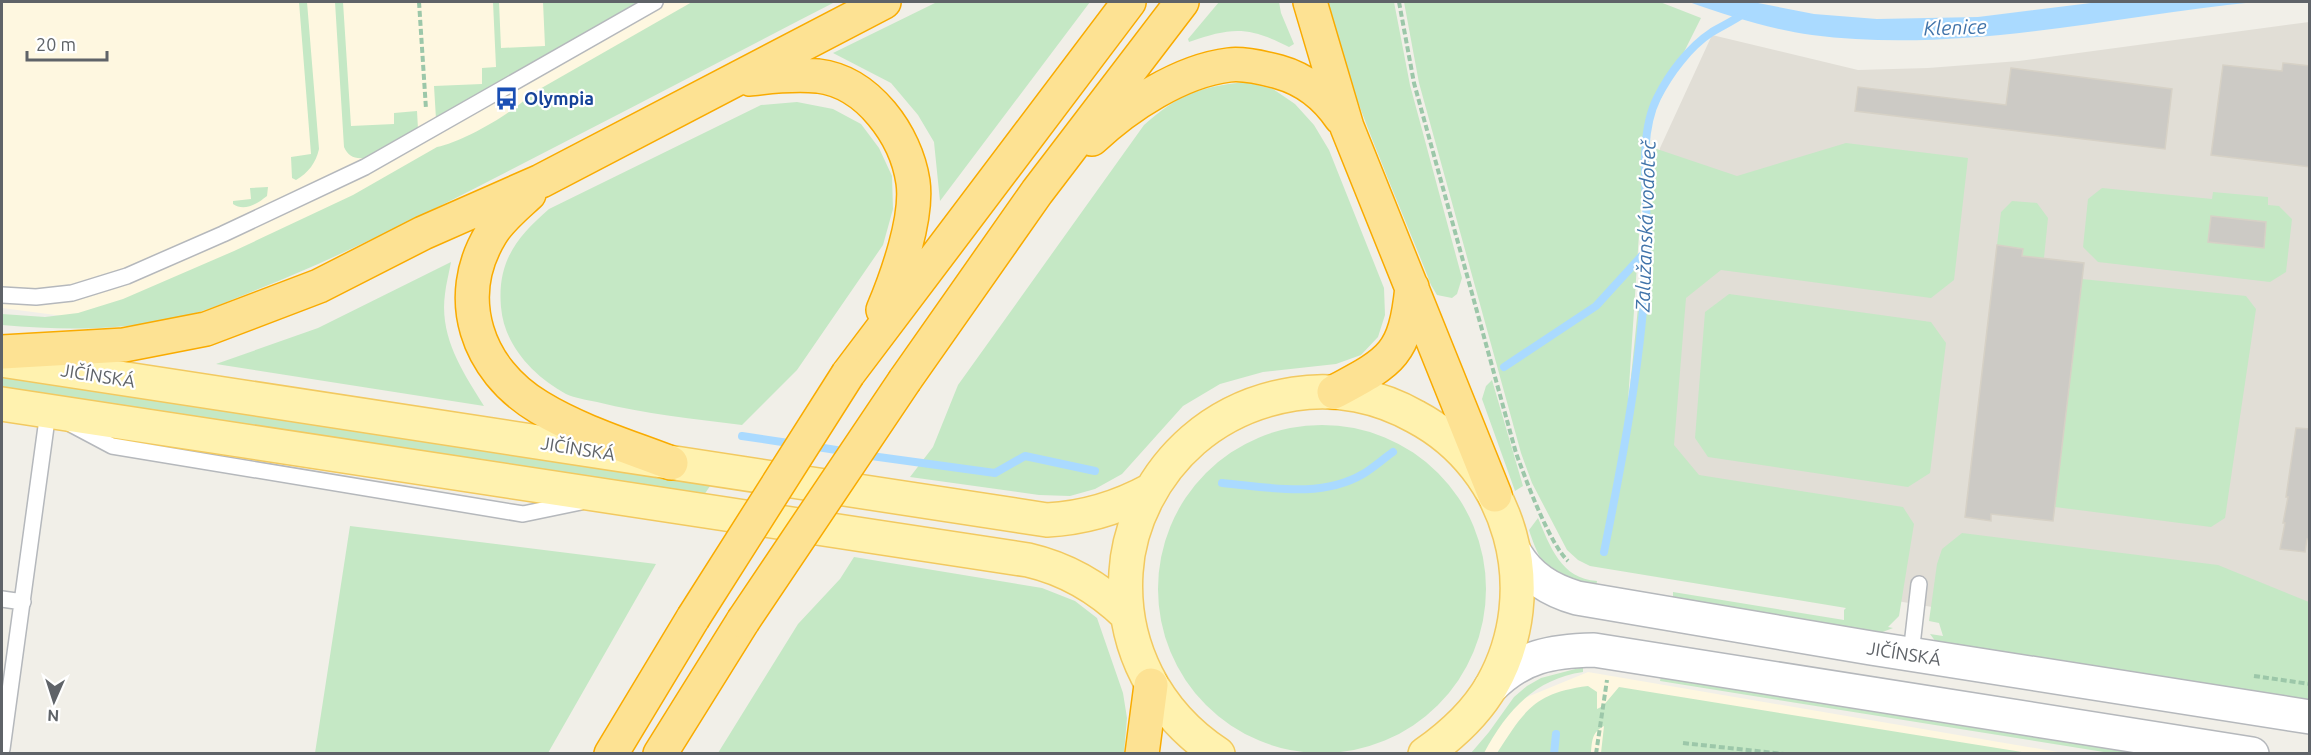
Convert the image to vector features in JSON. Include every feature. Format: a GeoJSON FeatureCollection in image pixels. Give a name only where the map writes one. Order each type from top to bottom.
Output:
{"type":"FeatureCollection","features":[{"type":"Feature","properties":{"kind":"highway"},"geometry":{"type":"LineString","coordinates":[[2,352],[123,345],[206,329],[319,286],[423,233],[541,182],[884,2]]}},
{"type":"Feature","properties":{"kind":"highway"},"geometry":{"type":"LineString","coordinates":[[848,374],[1129,2]]}},
{"type":"Feature","properties":{"kind":"highway"},"geometry":{"type":"LineString","coordinates":[[660,753],[743,621],[905,380],[1037,192],[1182,2]]}},
{"type":"Feature","properties":{"kind":"highway"},"geometry":{"type":"LineString","coordinates":[[1310,2],[1347,127],[1495,495]]}},
{"type":"Feature","properties":{"kind":"highway"},"geometry":{"type":"LineString","coordinates":[[1037,192],[1098,134],[1157,90],[1190,74],[1230,64],[1267,69],[1300,81],[1327,100],[1347,127]]}},
{"type":"Feature","properties":{"kind":"highway"},"geometry":{"type":"LineString","coordinates":[[610,753],[848,374],[882,315],[904,251],[911,218],[913,183],[905,152],[889,123],[872,102],[846,84],[820,76],[785,75],[733,82]]}},
{"type":"Feature","properties":{"kind":"highway"},"geometry":{"type":"LineString","coordinates":[[541,182],[492,231],[474,271],[471,287],[473,318],[477,335],[486,354],[515,389],[538,407],[571,424],[670,462]]}},
{"type":"Feature","properties":{"kind":"highway"},"geometry":{"type":"LineString","coordinates":[[1335,392],[1368,374],[1392,356],[1408,322],[1412,287]]}},
{"type":"Feature","properties":{"kind":"highway"},"geometry":{"type":"LineString","coordinates":[[1142,753],[1151,685]]}},
{"type":"Feature","properties":{"kind":"main road","name":"JIČÍNSKÁ"},"geometry":{"type":"LineString","coordinates":[[2,360],[1047,520],[1079,517],[1109,510],[1151,490]]}},
{"type":"Feature","properties":{"kind":"main road","name":"JIČÍNSKÁ"},"geometry":{"type":"LineString","coordinates":[[1218,753],[1203,744],[1166,707],[1151,685],[1136,651],[1127,615],[1125,580],[1131,538],[1151,490],[1166,467],[1205,429],[1254,404],[1280,396],[1307,392],[1335,392],[1368,397],[1389,404],[1428,423],[1454,443],[1477,467],[1495,495],[1515,553],[1518,599],[1515,622],[1502,667],[1482,700],[1449,737],[1425,753]]}},
{"type":"Feature","properties":{"kind":"main road"},"geometry":{"type":"LineString","coordinates":[[2,405],[1028,560],[1050,565],[1091,585],[1127,615]]}},
{"type":"Feature","properties":{"kind":"street","name":"JIČÍNSKÁ"},"geometry":{"type":"LineString","coordinates":[[1515,553],[1523,565],[1544,585],[1577,598],[2310,717]]}},
{"type":"Feature","properties":{"kind":"street","name":"JIČÍNSKÁ"},"geometry":{"type":"LineString","coordinates":[[1482,700],[1504,674],[1536,657],[1572,650],[1594,650],[2252,753]]}},
{"type":"Feature","properties":{"kind":"street"},"geometry":{"type":"LineString","coordinates":[[1457,753],[1482,700]]}},
{"type":"Feature","properties":{"kind":"lane"},"geometry":{"type":"LineString","coordinates":[[2,295],[36,297],[72,293],[127,276],[223,234],[365,167],[655,2]]}},
{"type":"Feature","properties":{"kind":"lane"},"geometry":{"type":"LineString","coordinates":[[2,749],[48,412]]}},
{"type":"Feature","properties":{"kind":"lane"},"geometry":{"type":"LineString","coordinates":[[1911,654],[1919,584]]}},
{"type":"Feature","properties":{"kind":"lane"},"geometry":{"type":"LineString","coordinates":[[2,598],[23,602]]}},
{"type":"Feature","properties":{"kind":"path"},"geometry":{"type":"LineString","coordinates":[[419,2],[426,112]]}},
{"type":"Feature","properties":{"kind":"path"},"geometry":{"type":"LineString","coordinates":[[1399,2],[1414,83],[1516,453],[1557,548],[1570,563]]}},
{"type":"Feature","properties":{"kind":"path"},"geometry":{"type":"LineString","coordinates":[[1596,753],[1607,679]]}},
{"type":"Feature","properties":{"kind":"path"},"geometry":{"type":"LineString","coordinates":[[1683,743],[1784,753]]}},
{"type":"Feature","properties":{"kind":"shaded area"},"geometry":{"type":"Polygon","coordinates":[[[2,2],[759,2],[94,320],[2,308],[2,2]]]}},
{"type":"Feature","properties":{"kind":"shaded area"},"geometry":{"type":"Polygon","coordinates":[[[2309,22],[2309,661],[1932,607],[1607,551],[1628,446],[1660,148],[1712,35],[1858,70],[1928,68],[2019,61],[2309,22]]]}},
{"type":"Feature","properties":{"kind":"shaded area"},"geometry":{"type":"Polygon","coordinates":[[[1588,672],[2064,753],[1478,754],[1517,701],[1588,672]]]}},
{"type":"Feature","properties":{"kind":"green space"},"geometry":{"type":"Polygon","coordinates":[[[299,2],[307,2],[319,149],[311,167],[296,180],[292,178],[291,157],[311,154],[299,2]]]}},
{"type":"Feature","properties":{"kind":"green space"},"geometry":{"type":"Polygon","coordinates":[[[335,2],[343,2],[351,126],[394,124],[394,113],[417,111],[418,129],[364,158],[352,156],[344,147],[335,2]]]}},
{"type":"Feature","properties":{"kind":"green space"},"geometry":{"type":"Polygon","coordinates":[[[493,2],[499,2],[501,48],[545,46],[543,2],[640,2],[436,119],[434,86],[482,84],[482,68],[496,67],[493,2]]]}},
{"type":"Feature","properties":{"kind":"green space"},"geometry":{"type":"Polygon","coordinates":[[[692,2],[835,2],[434,209],[324,261],[226,302],[184,316],[131,326],[45,328],[2,325],[2,314],[45,317],[78,313],[123,299],[234,251],[353,195],[437,147],[487,126],[531,94],[692,2]]]}},
{"type":"Feature","properties":{"kind":"green space"},"geometry":{"type":"Polygon","coordinates":[[[937,2],[1090,2],[940,201],[934,142],[918,115],[891,83],[833,53],[937,2]]]}},
{"type":"Feature","properties":{"kind":"green space"},"geometry":{"type":"Polygon","coordinates":[[[1219,2],[1279,2],[1281,13],[1294,44],[1289,47],[1262,35],[1240,31],[1229,31],[1189,42],[1188,39],[1219,2]]]}},
{"type":"Feature","properties":{"kind":"green space"},"geometry":{"type":"Polygon","coordinates":[[[1326,2],[1394,2],[1410,85],[1462,278],[1457,294],[1452,298],[1437,295],[1431,285],[1374,145],[1348,74],[1326,2]]]}},
{"type":"Feature","properties":{"kind":"green space"},"geometry":{"type":"Polygon","coordinates":[[[1404,2],[1660,2],[1701,18],[1655,110],[1645,143],[1627,417],[1654,148],[1737,176],[1846,143],[1968,158],[1954,280],[1931,298],[1721,270],[1686,298],[1674,445],[1699,475],[1903,507],[1914,524],[1899,616],[1888,627],[1893,628],[1880,633],[1673,597],[1673,592],[1844,620],[1846,608],[1590,566],[1578,560],[1567,550],[1532,483],[1521,453],[1419,83],[1404,2]]]}},
{"type":"Feature","properties":{"kind":"green space"},"geometry":{"type":"Polygon","coordinates":[[[1245,82],[1273,89],[1295,104],[1314,125],[1329,150],[1384,288],[1385,315],[1378,337],[1361,355],[1336,364],[1263,372],[1220,384],[1183,406],[1122,474],[1095,489],[1070,496],[1039,495],[910,477],[933,447],[958,385],[1144,125],[1168,106],[1190,94],[1215,86],[1245,82]]]}},
{"type":"Feature","properties":{"kind":"green space"},"geometry":{"type":"Polygon","coordinates":[[[797,102],[833,109],[861,124],[879,148],[892,176],[893,209],[883,245],[797,370],[742,425],[651,413],[577,398],[554,387],[532,369],[522,358],[508,334],[501,307],[502,276],[506,263],[527,230],[549,209],[761,105],[797,102]]]}},
{"type":"Feature","properties":{"kind":"green space"},"geometry":{"type":"Polygon","coordinates":[[[268,187],[267,196],[255,204],[242,207],[233,204],[233,201],[251,199],[250,188],[268,187]]]}},
{"type":"Feature","properties":{"kind":"green space"},"geometry":{"type":"Polygon","coordinates":[[[2102,188],[2212,199],[2213,192],[2268,197],[2268,205],[2279,206],[2292,219],[2286,272],[2270,282],[2098,262],[2083,247],[2088,199],[2102,188]],[[2211,216],[2208,242],[2264,247],[2266,222],[2211,216]]]}},
{"type":"Feature","properties":{"kind":"green space"},"geometry":{"type":"Polygon","coordinates":[[[2012,201],[2037,203],[2048,218],[2044,258],[2022,256],[2023,249],[1997,245],[2001,212],[2012,201]]]}},
{"type":"Feature","properties":{"kind":"green space"},"geometry":{"type":"Polygon","coordinates":[[[451,262],[444,310],[449,339],[461,367],[484,406],[216,364],[318,328],[451,262]]]}},
{"type":"Feature","properties":{"kind":"green space"},"geometry":{"type":"Polygon","coordinates":[[[2082,279],[2246,296],[2256,309],[2225,518],[2211,527],[2055,507],[2082,279]]]}},
{"type":"Feature","properties":{"kind":"green space"},"geometry":{"type":"Polygon","coordinates":[[[1729,294],[1931,322],[1946,343],[1930,473],[1908,487],[1708,457],[1695,438],[1705,312],[1729,294]]]}},
{"type":"Feature","properties":{"kind":"green space"},"geometry":{"type":"Polygon","coordinates":[[[2,372],[712,483],[702,498],[2,389],[2,372]]]}},
{"type":"Feature","properties":{"kind":"green space"},"geometry":{"type":"Polygon","coordinates":[[[1492,380],[1523,486],[1515,491],[1482,399],[1486,386],[1492,380]]]}},
{"type":"Feature","properties":{"kind":"green space"},"geometry":{"type":"Polygon","coordinates":[[[1306,425],[1338,425],[1370,432],[1399,444],[1426,462],[1449,485],[1474,526],[1483,557],[1486,589],[1483,621],[1474,652],[1459,680],[1426,716],[1399,734],[1370,746],[1338,753],[1306,753],[1274,746],[1245,734],[1218,716],[1195,693],[1177,666],[1165,637],[1158,605],[1158,573],[1165,541],[1177,512],[1195,485],[1218,462],[1245,444],[1274,432],[1306,425]]]}},
{"type":"Feature","properties":{"kind":"green space"},"geometry":{"type":"Polygon","coordinates":[[[1538,518],[1558,559],[1574,574],[1597,581],[1596,588],[1560,576],[1545,565],[1529,530],[1538,518]]]}},
{"type":"Feature","properties":{"kind":"green space"},"geometry":{"type":"Polygon","coordinates":[[[350,526],[656,564],[548,753],[315,753],[350,526]]]}},
{"type":"Feature","properties":{"kind":"green space"},"geometry":{"type":"Polygon","coordinates":[[[1962,533],[2218,565],[2309,602],[2309,704],[1936,642],[1930,634],[1943,636],[1939,623],[1929,621],[1937,564],[1942,549],[1962,533]]]}},
{"type":"Feature","properties":{"kind":"green space"},"geometry":{"type":"Polygon","coordinates":[[[854,557],[1042,588],[1075,601],[1097,618],[1123,693],[1127,718],[1124,753],[718,753],[798,624],[840,579],[854,557]]]}},
{"type":"Feature","properties":{"kind":"green space"},"geometry":{"type":"Polygon","coordinates":[[[1583,667],[1583,672],[1550,682],[1536,690],[1512,711],[1484,753],[1471,753],[1514,697],[1527,686],[1541,678],[1583,667]]]}},
{"type":"Feature","properties":{"kind":"green space"},"geometry":{"type":"Polygon","coordinates":[[[1661,676],[2140,753],[2110,753],[1660,681],[1661,676]]]}},
{"type":"Feature","properties":{"kind":"green space"},"geometry":{"type":"Polygon","coordinates":[[[1588,686],[1597,692],[1597,709],[1603,706],[1619,687],[2028,753],[1601,753],[1604,726],[1595,734],[1591,753],[1497,753],[1515,725],[1533,706],[1555,693],[1588,686]]]}},
{"type":"Feature","properties":{"kind":"water","name":"Klenice"},"geometry":{"type":"Polygon","coordinates":[[[1689,2],[1753,2],[1814,14],[1877,19],[1978,17],[2099,2],[2255,2],[1978,37],[1867,40],[1812,35],[1780,29],[1749,22],[1689,2]]]}},
{"type":"Feature","properties":{"kind":"building"},"geometry":{"type":"Polygon","coordinates":[[[2283,63],[2310,66],[2310,167],[2211,155],[2223,65],[2282,71],[2283,63]]]}},
{"type":"Feature","properties":{"kind":"building"},"geometry":{"type":"Polygon","coordinates":[[[2011,68],[2172,89],[2165,149],[1855,111],[1858,87],[2006,105],[2011,68]]]}},
{"type":"Feature","properties":{"kind":"building"},"geometry":{"type":"Polygon","coordinates":[[[2211,216],[2266,222],[2264,248],[2208,242],[2211,216]]]}},
{"type":"Feature","properties":{"kind":"building"},"geometry":{"type":"Polygon","coordinates":[[[1997,245],[2023,249],[2022,256],[2084,263],[2053,521],[1991,514],[1991,521],[1965,517],[1997,245]]]}},
{"type":"Feature","properties":{"kind":"building"},"geometry":{"type":"Polygon","coordinates":[[[2296,428],[2310,429],[2310,539],[2307,539],[2305,552],[2280,549],[2296,428]]]}},
{"type":"Feature","properties":{"kind":"waterway","name":"Zalužanská vodoteč"},"geometry":{"type":"LineString","coordinates":[[1604,552],[1637,365],[1647,251],[1645,153],[1651,115],[1662,89],[1688,53],[1712,32],[1743,14]]}},
{"type":"Feature","properties":{"kind":"waterway"},"geometry":{"type":"LineString","coordinates":[[1504,367],[1596,306],[1647,250]]}},
{"type":"Feature","properties":{"kind":"waterway"},"geometry":{"type":"LineString","coordinates":[[742,436],[795,444]]}},
{"type":"Feature","properties":{"kind":"waterway"},"geometry":{"type":"LineString","coordinates":[[811,446],[849,452]]}},
{"type":"Feature","properties":{"kind":"waterway"},"geometry":{"type":"LineString","coordinates":[[1222,483],[1275,489],[1329,487],[1363,474],[1393,452]]}},
{"type":"Feature","properties":{"kind":"waterway"},"geometry":{"type":"LineString","coordinates":[[864,455],[995,473],[1025,456],[1095,471]]}},
{"type":"Feature","properties":{"kind":"waterway","name":"Zalužanská vodoteč"},"geometry":{"type":"LineString","coordinates":[[1554,754],[1556,734]]}},
{"type":"Feature","properties":{"kind":"place","name":"Olympia"},"geometry":{"type":"Point","coordinates":[506,98]}}]}
